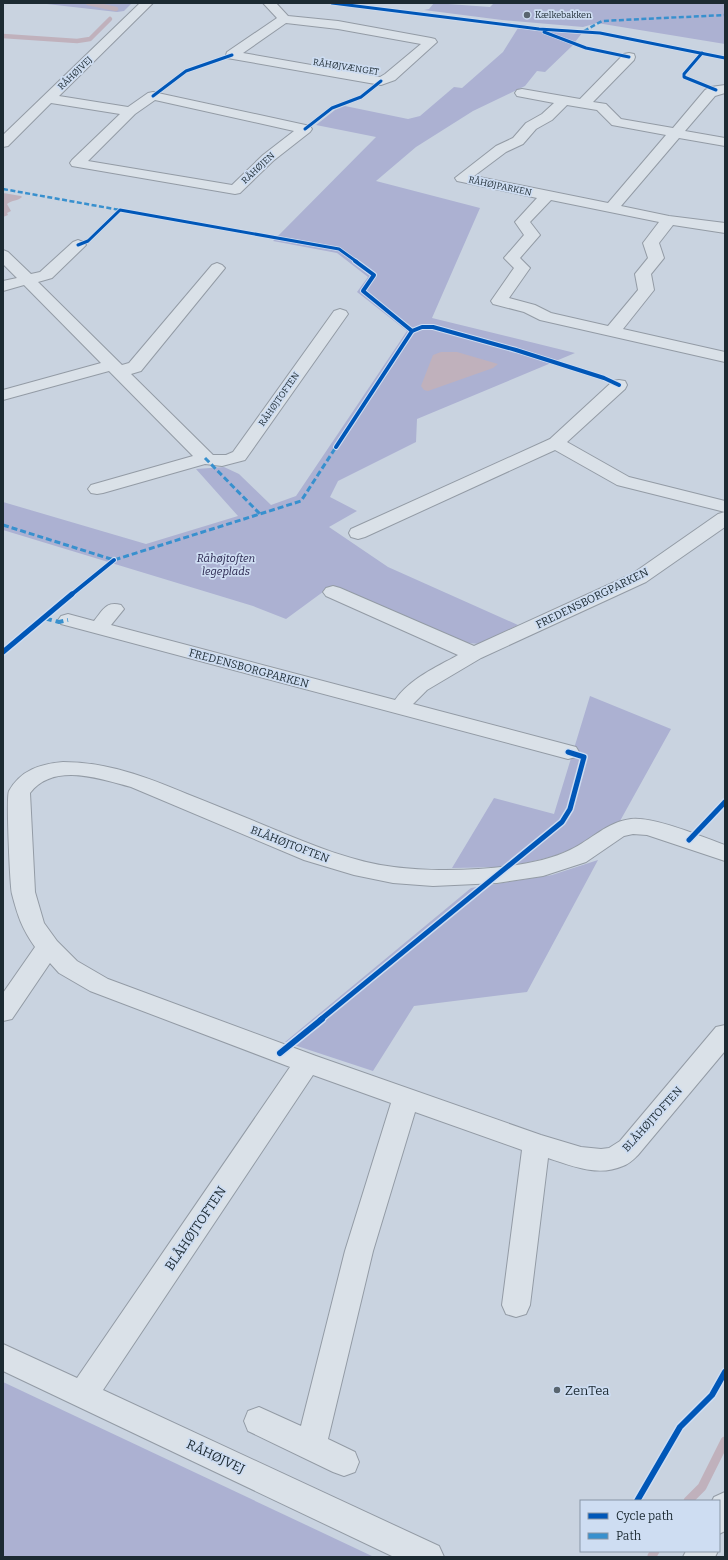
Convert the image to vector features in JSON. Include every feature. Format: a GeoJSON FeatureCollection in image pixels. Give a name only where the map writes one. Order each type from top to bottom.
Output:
{"type":"FeatureCollection","features":[{"type":"Feature","properties":{"kind":"street","name":"RÅHØJVEJ"},"geometry":{"type":"LineString","coordinates":[[3,143],[147,3]]}},
{"type":"Feature","properties":{"kind":"street"},"geometry":{"type":"LineString","coordinates":[[269,3],[284,19]]}},
{"type":"Feature","properties":{"kind":"street","name":"RÅHØJVÆNGET"},"geometry":{"type":"LineString","coordinates":[[284,19],[338,25],[431,42],[390,77],[381,81],[232,55],[284,19]]}},
{"type":"Feature","properties":{"kind":"street"},"geometry":{"type":"LineString","coordinates":[[583,104],[629,57]]}},
{"type":"Feature","properties":{"kind":"street"},"geometry":{"type":"LineString","coordinates":[[611,209],[710,93],[716,90],[725,89]]}},
{"type":"Feature","properties":{"kind":"street"},"geometry":{"type":"LineString","coordinates":[[522,93],[601,107],[617,122],[725,142]]}},
{"type":"Feature","properties":{"kind":"street","name":"RÅHØJEN"},"geometry":{"type":"LineString","coordinates":[[153,96],[305,129],[268,158],[235,190],[77,163],[130,111],[153,96]]}},
{"type":"Feature","properties":{"kind":"street"},"geometry":{"type":"LineString","coordinates":[[49,99],[130,111]]}},
{"type":"Feature","properties":{"kind":"street","name":"RÅHØJPARKEN"},"geometry":{"type":"LineString","coordinates":[[563,100],[547,117],[531,126],[518,141],[501,149],[462,178],[611,209],[669,220],[725,228]]}},
{"type":"Feature","properties":{"kind":"street","name":"RÅHØJPARKEN"},"geometry":{"type":"LineString","coordinates":[[547,196],[522,222],[532,235],[512,258],[522,268],[511,280],[509,287],[499,301],[529,308],[546,317],[725,356]]}},
{"type":"Feature","properties":{"kind":"street"},"geometry":{"type":"LineString","coordinates":[[612,332],[646,290],[643,274],[656,258],[651,243],[669,220]]}},
{"type":"Feature","properties":{"kind":"street"},"geometry":{"type":"LineString","coordinates":[[3,286],[46,275],[78,245]]}},
{"type":"Feature","properties":{"kind":"street"},"geometry":{"type":"LineString","coordinates":[[3,255],[114,369],[204,458]]}},
{"type":"Feature","properties":{"kind":"street"},"geometry":{"type":"LineString","coordinates":[[3,395],[114,369],[135,367],[217,268]]}},
{"type":"Feature","properties":{"kind":"street","name":"RÅHØJTOFTEN"},"geometry":{"type":"LineString","coordinates":[[97,488],[204,458],[218,462],[229,461],[239,456],[340,314]]}},
{"type":"Feature","properties":{"kind":"street"},"geometry":{"type":"LineString","coordinates":[[358,533],[556,443],[619,385]]}},
{"type":"Feature","properties":{"kind":"street"},"geometry":{"type":"LineString","coordinates":[[556,443],[623,481],[725,507]]}},
{"type":"Feature","properties":{"kind":"street","name":"FREDENSBORGPARKEN"},"geometry":{"type":"LineString","coordinates":[[400,707],[409,695],[420,685],[474,654],[639,578],[725,518]]}},
{"type":"Feature","properties":{"kind":"street"},"geometry":{"type":"LineString","coordinates":[[333,592],[474,654]]}},
{"type":"Feature","properties":{"kind":"street"},"geometry":{"type":"LineString","coordinates":[[98,628],[114,609]]}},
{"type":"Feature","properties":{"kind":"street","name":"FREDENSBORGPARKEN"},"geometry":{"type":"LineString","coordinates":[[68,620],[568,752]]}},
{"type":"Feature","properties":{"kind":"street","name":"BLÅHØJTOFTEN"},"geometry":{"type":"LineString","coordinates":[[725,852],[649,827],[632,826],[616,831],[578,856],[543,868],[497,876],[433,878],[393,875],[354,867],[312,854],[139,782],[85,770],[56,769],[38,774],[27,782],[19,793],[23,892],[32,925],[48,947],[68,967],[99,985],[307,1063],[536,1144],[581,1158],[601,1160],[615,1158],[629,1148],[725,1034]]}},
{"type":"Feature","properties":{"kind":"street"},"geometry":{"type":"LineString","coordinates":[[3,1012],[48,947]]}},
{"type":"Feature","properties":{"kind":"street","name":"BLÅHØJTOFTEN"},"geometry":{"type":"LineString","coordinates":[[83,1394],[307,1063]]}},
{"type":"Feature","properties":{"kind":"street"},"geometry":{"type":"LineString","coordinates":[[311,1446],[359,1250],[406,1098]]}},
{"type":"Feature","properties":{"kind":"street"},"geometry":{"type":"LineString","coordinates":[[516,1305],[536,1144]]}},
{"type":"Feature","properties":{"kind":"street","name":"RÅHØJVEJ"},"geometry":{"type":"LineString","coordinates":[[3,1357],[428,1557]]}},
{"type":"Feature","properties":{"kind":"street"},"geometry":{"type":"LineString","coordinates":[[259,1421],[344,1462]]}},
{"type":"Feature","properties":{"kind":"street"},"geometry":{"type":"LineString","coordinates":[[720,1517],[725,1507]]}},
{"type":"Feature","properties":{"kind":"green space"},"geometry":{"type":"Polygon","coordinates":[[[38,3],[132,3],[124,11],[117,12],[38,3]]]}},
{"type":"Feature","properties":{"kind":"green space"},"geometry":{"type":"Polygon","coordinates":[[[434,3],[490,7],[494,3],[725,3],[725,44],[597,23],[583,27],[502,20],[424,10],[429,9],[434,3]]]}},
{"type":"Feature","properties":{"kind":"green space","name":"Råhøjtoften legeplads"},"geometry":{"type":"Polygon","coordinates":[[[518,28],[582,33],[572,46],[545,72],[537,71],[525,86],[473,111],[416,147],[376,181],[480,208],[432,318],[575,353],[417,419],[416,442],[338,481],[330,497],[357,511],[329,527],[388,567],[518,625],[480,644],[467,643],[331,586],[286,619],[253,606],[3,530],[3,502],[146,544],[238,516],[196,469],[224,467],[239,474],[271,505],[296,496],[407,331],[357,292],[368,277],[337,253],[273,241],[376,137],[316,125],[335,110],[345,106],[408,119],[420,116],[454,87],[462,88],[503,52],[518,28]]]}},
{"type":"Feature","properties":{"kind":"green space"},"geometry":{"type":"Polygon","coordinates":[[[590,696],[671,729],[620,821],[603,829],[579,846],[554,856],[501,867],[452,868],[494,798],[554,814],[590,696]]]}},
{"type":"Feature","properties":{"kind":"green space"},"geometry":{"type":"Polygon","coordinates":[[[598,860],[527,992],[414,1006],[373,1071],[285,1042],[471,888],[552,875],[598,860]]]}},
{"type":"Feature","properties":{"kind":"green space"},"geometry":{"type":"Polygon","coordinates":[[[3,1382],[374,1557],[3,1557],[3,1382]]]}},
{"type":"Feature","properties":{"kind":"shaded area"},"geometry":{"type":"Polygon","coordinates":[[[3,193],[22,197],[7,204],[11,211],[7,213],[8,215],[3,217],[3,193]]]}},
{"type":"Feature","properties":{"kind":"shaded area"},"geometry":{"type":"Polygon","coordinates":[[[441,352],[457,352],[498,364],[493,368],[428,391],[424,390],[421,386],[433,355],[441,352]]]}},
{"type":"Feature","properties":{"kind":"waterway"},"geometry":{"type":"LineString","coordinates":[[88,3],[116,9]]}},
{"type":"Feature","properties":{"kind":"waterway"},"geometry":{"type":"LineString","coordinates":[[3,36],[77,41],[90,39],[110,19]]}},
{"type":"Feature","properties":{"kind":"waterway"},"geometry":{"type":"LineString","coordinates":[[689,1500],[702,1487],[725,1441]]}},
{"type":"Feature","properties":{"kind":"waterway"},"geometry":{"type":"LineString","coordinates":[[652,1556],[654,1552]]}},
{"type":"Feature","properties":{"kind":"marked path"},"geometry":{"type":"LineString","coordinates":[[584,31],[602,21],[725,15]]}},
{"type":"Feature","properties":{"kind":"marked path"},"geometry":{"type":"LineString","coordinates":[[3,189],[120,210]]}},
{"type":"Feature","properties":{"kind":"marked path"},"geometry":{"type":"LineString","coordinates":[[3,525],[114,560],[301,501],[336,447]]}},
{"type":"Feature","properties":{"kind":"marked path"},"geometry":{"type":"LineString","coordinates":[[205,458],[260,514]]}},
{"type":"Feature","properties":{"kind":"marked path"},"geometry":{"type":"LineString","coordinates":[[44,618],[59,622],[68,620]]}},
{"type":"Feature","properties":{"kind":"cycle path"},"geometry":{"type":"LineString","coordinates":[[332,3],[539,29],[600,33],[725,58]]}},
{"type":"Feature","properties":{"kind":"cycle path"},"geometry":{"type":"LineString","coordinates":[[544,32],[586,48],[629,57]]}},
{"type":"Feature","properties":{"kind":"cycle path"},"geometry":{"type":"LineString","coordinates":[[702,53],[684,74],[684,77],[688,80],[709,86],[716,90]]}},
{"type":"Feature","properties":{"kind":"cycle path"},"geometry":{"type":"LineString","coordinates":[[153,96],[186,71],[232,55]]}},
{"type":"Feature","properties":{"kind":"cycle path"},"geometry":{"type":"LineString","coordinates":[[305,129],[332,108],[361,97],[381,81]]}},
{"type":"Feature","properties":{"kind":"cycle path"},"geometry":{"type":"LineString","coordinates":[[78,245],[88,241],[120,210],[339,249],[374,275],[363,291],[412,331],[336,447]]}},
{"type":"Feature","properties":{"kind":"cycle path"},"geometry":{"type":"LineString","coordinates":[[412,331],[422,327],[433,327],[516,350],[604,378],[619,385]]}},
{"type":"Feature","properties":{"kind":"cycle path"},"geometry":{"type":"LineString","coordinates":[[3,652],[114,560]]}},
{"type":"Feature","properties":{"kind":"cycle path"},"geometry":{"type":"LineString","coordinates":[[280,1053],[562,822],[570,809],[584,757],[568,752]]}},
{"type":"Feature","properties":{"kind":"cycle path"},"geometry":{"type":"LineString","coordinates":[[689,840],[725,802]]}},
{"type":"Feature","properties":{"kind":"cycle path"},"geometry":{"type":"LineString","coordinates":[[638,1500],[680,1427],[712,1395],[725,1372]]}},
{"type":"Feature","properties":{"kind":"place","name":"Kælkebakken"},"geometry":{"type":"Point","coordinates":[527,15]}},
{"type":"Feature","properties":{"kind":"place","name":"ZenTea"},"geometry":{"type":"Point","coordinates":[557,1390]}}]}
